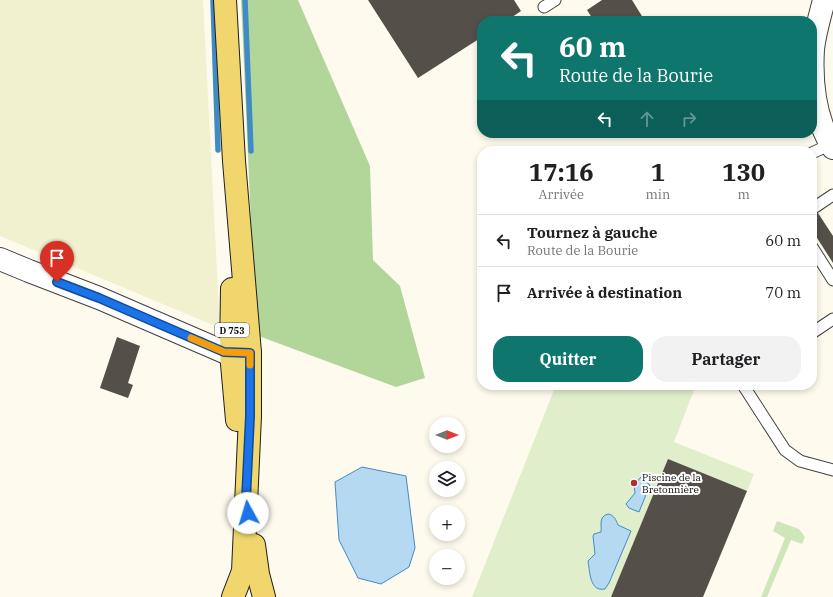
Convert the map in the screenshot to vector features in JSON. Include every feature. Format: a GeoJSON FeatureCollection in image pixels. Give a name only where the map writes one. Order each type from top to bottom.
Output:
{"type":"FeatureCollection","features":[{"type":"Feature","properties":{"kind":"main road","name":"D 753"},"geometry":{"type":"LineString","coordinates":[[225,0],[234,161],[241,353],[250,416],[243,571],[233,597]]}},
{"type":"Feature","properties":{"kind":"main road","name":"D 753"},"geometry":{"type":"LineString","coordinates":[[246,499],[258,574],[264,597]]}},
{"type":"Feature","properties":{"kind":"street"},"geometry":{"type":"LineString","coordinates":[[817,27],[822,1]]}},
{"type":"Feature","properties":{"kind":"street"},"geometry":{"type":"LineString","coordinates":[[817,111],[825,148]]}},
{"type":"Feature","properties":{"kind":"street"},"geometry":{"type":"LineString","coordinates":[[0,259],[99,298],[224,352],[241,353]]}},
{"type":"Feature","properties":{"kind":"lane"},"geometry":{"type":"LineString","coordinates":[[544,7],[555,0]]}},
{"type":"Feature","properties":{"kind":"lane"},"geometry":{"type":"LineString","coordinates":[[817,206],[833,195]]}},
{"type":"Feature","properties":{"kind":"lane"},"geometry":{"type":"LineString","coordinates":[[817,255],[833,280]]}},
{"type":"Feature","properties":{"kind":"lane"},"geometry":{"type":"LineString","coordinates":[[817,330],[833,319]]}},
{"type":"Feature","properties":{"kind":"lane"},"geometry":{"type":"LineString","coordinates":[[746,390],[785,450],[800,461],[833,470]]}},
{"type":"Feature","properties":{"kind":"green space"},"geometry":{"type":"Polygon","coordinates":[[[0,0],[203,0],[220,328],[0,236],[0,0]]]}},
{"type":"Feature","properties":{"kind":"green space"},"geometry":{"type":"Polygon","coordinates":[[[241,0],[298,0],[370,166],[373,260],[400,286],[425,378],[396,387],[256,335],[241,0]]]}},
{"type":"Feature","properties":{"kind":"green space","name":"Piscine de la Bretonnière"},"geometry":{"type":"Polygon","coordinates":[[[554,390],[694,390],[674,442],[754,474],[703,597],[472,597],[554,390]]]}},
{"type":"Feature","properties":{"kind":"green space"},"geometry":{"type":"Polygon","coordinates":[[[777,521],[799,529],[805,537],[802,544],[791,540],[767,597],[761,597],[785,538],[773,531],[777,521]]]}},
{"type":"Feature","properties":{"kind":"water"},"geometry":{"type":"Polygon","coordinates":[[[362,467],[406,476],[415,548],[409,567],[381,584],[358,578],[339,540],[335,482],[362,467]]]}},
{"type":"Feature","properties":{"kind":"water"},"geometry":{"type":"Polygon","coordinates":[[[644,476],[648,479],[648,484],[650,485],[639,512],[629,508],[626,504],[635,493],[634,485],[641,477],[644,476]]]}},
{"type":"Feature","properties":{"kind":"water"},"geometry":{"type":"Polygon","coordinates":[[[608,514],[616,520],[618,525],[631,531],[609,583],[605,589],[600,589],[596,588],[592,581],[588,561],[595,554],[593,536],[594,534],[601,532],[602,519],[608,514]]]}},
{"type":"Feature","properties":{"kind":"building"},"geometry":{"type":"Polygon","coordinates":[[[368,0],[514,0],[521,11],[514,16],[477,16],[477,40],[418,78],[368,0]]]}},
{"type":"Feature","properties":{"kind":"building"},"geometry":{"type":"Polygon","coordinates":[[[602,0],[632,0],[642,16],[591,16],[587,10],[602,0]]]}},
{"type":"Feature","properties":{"kind":"building"},"geometry":{"type":"Polygon","coordinates":[[[817,214],[833,236],[833,263],[817,238],[817,214]]]}},
{"type":"Feature","properties":{"kind":"building"},"geometry":{"type":"Polygon","coordinates":[[[117,337],[140,346],[128,383],[133,385],[128,398],[100,388],[117,337]]]}},
{"type":"Feature","properties":{"kind":"building"},"geometry":{"type":"Polygon","coordinates":[[[668,459],[747,491],[703,597],[611,597],[668,459]]]}},
{"type":"Feature","properties":{"kind":"waterway"},"geometry":{"type":"LineString","coordinates":[[213,0],[218,150]]}},
{"type":"Feature","properties":{"kind":"waterway"},"geometry":{"type":"LineString","coordinates":[[245,0],[251,151]]}},
{"type":"Feature","properties":{"kind":"slow traffic"},"geometry":{"type":"LineString","coordinates":[[191,338],[224,352],[250,353],[250,365]]}},
{"type":"Feature","properties":{"kind":"place","name":"Piscine de la Bretonnière"},"geometry":{"type":"Point","coordinates":[634,483]}},
{"type":"Feature","properties":{"kind":"route"},"geometry":{"type":"LineString","coordinates":[[57,282],[99,298],[224,352],[250,353],[250,416],[246,499],[248,513]]}}]}
